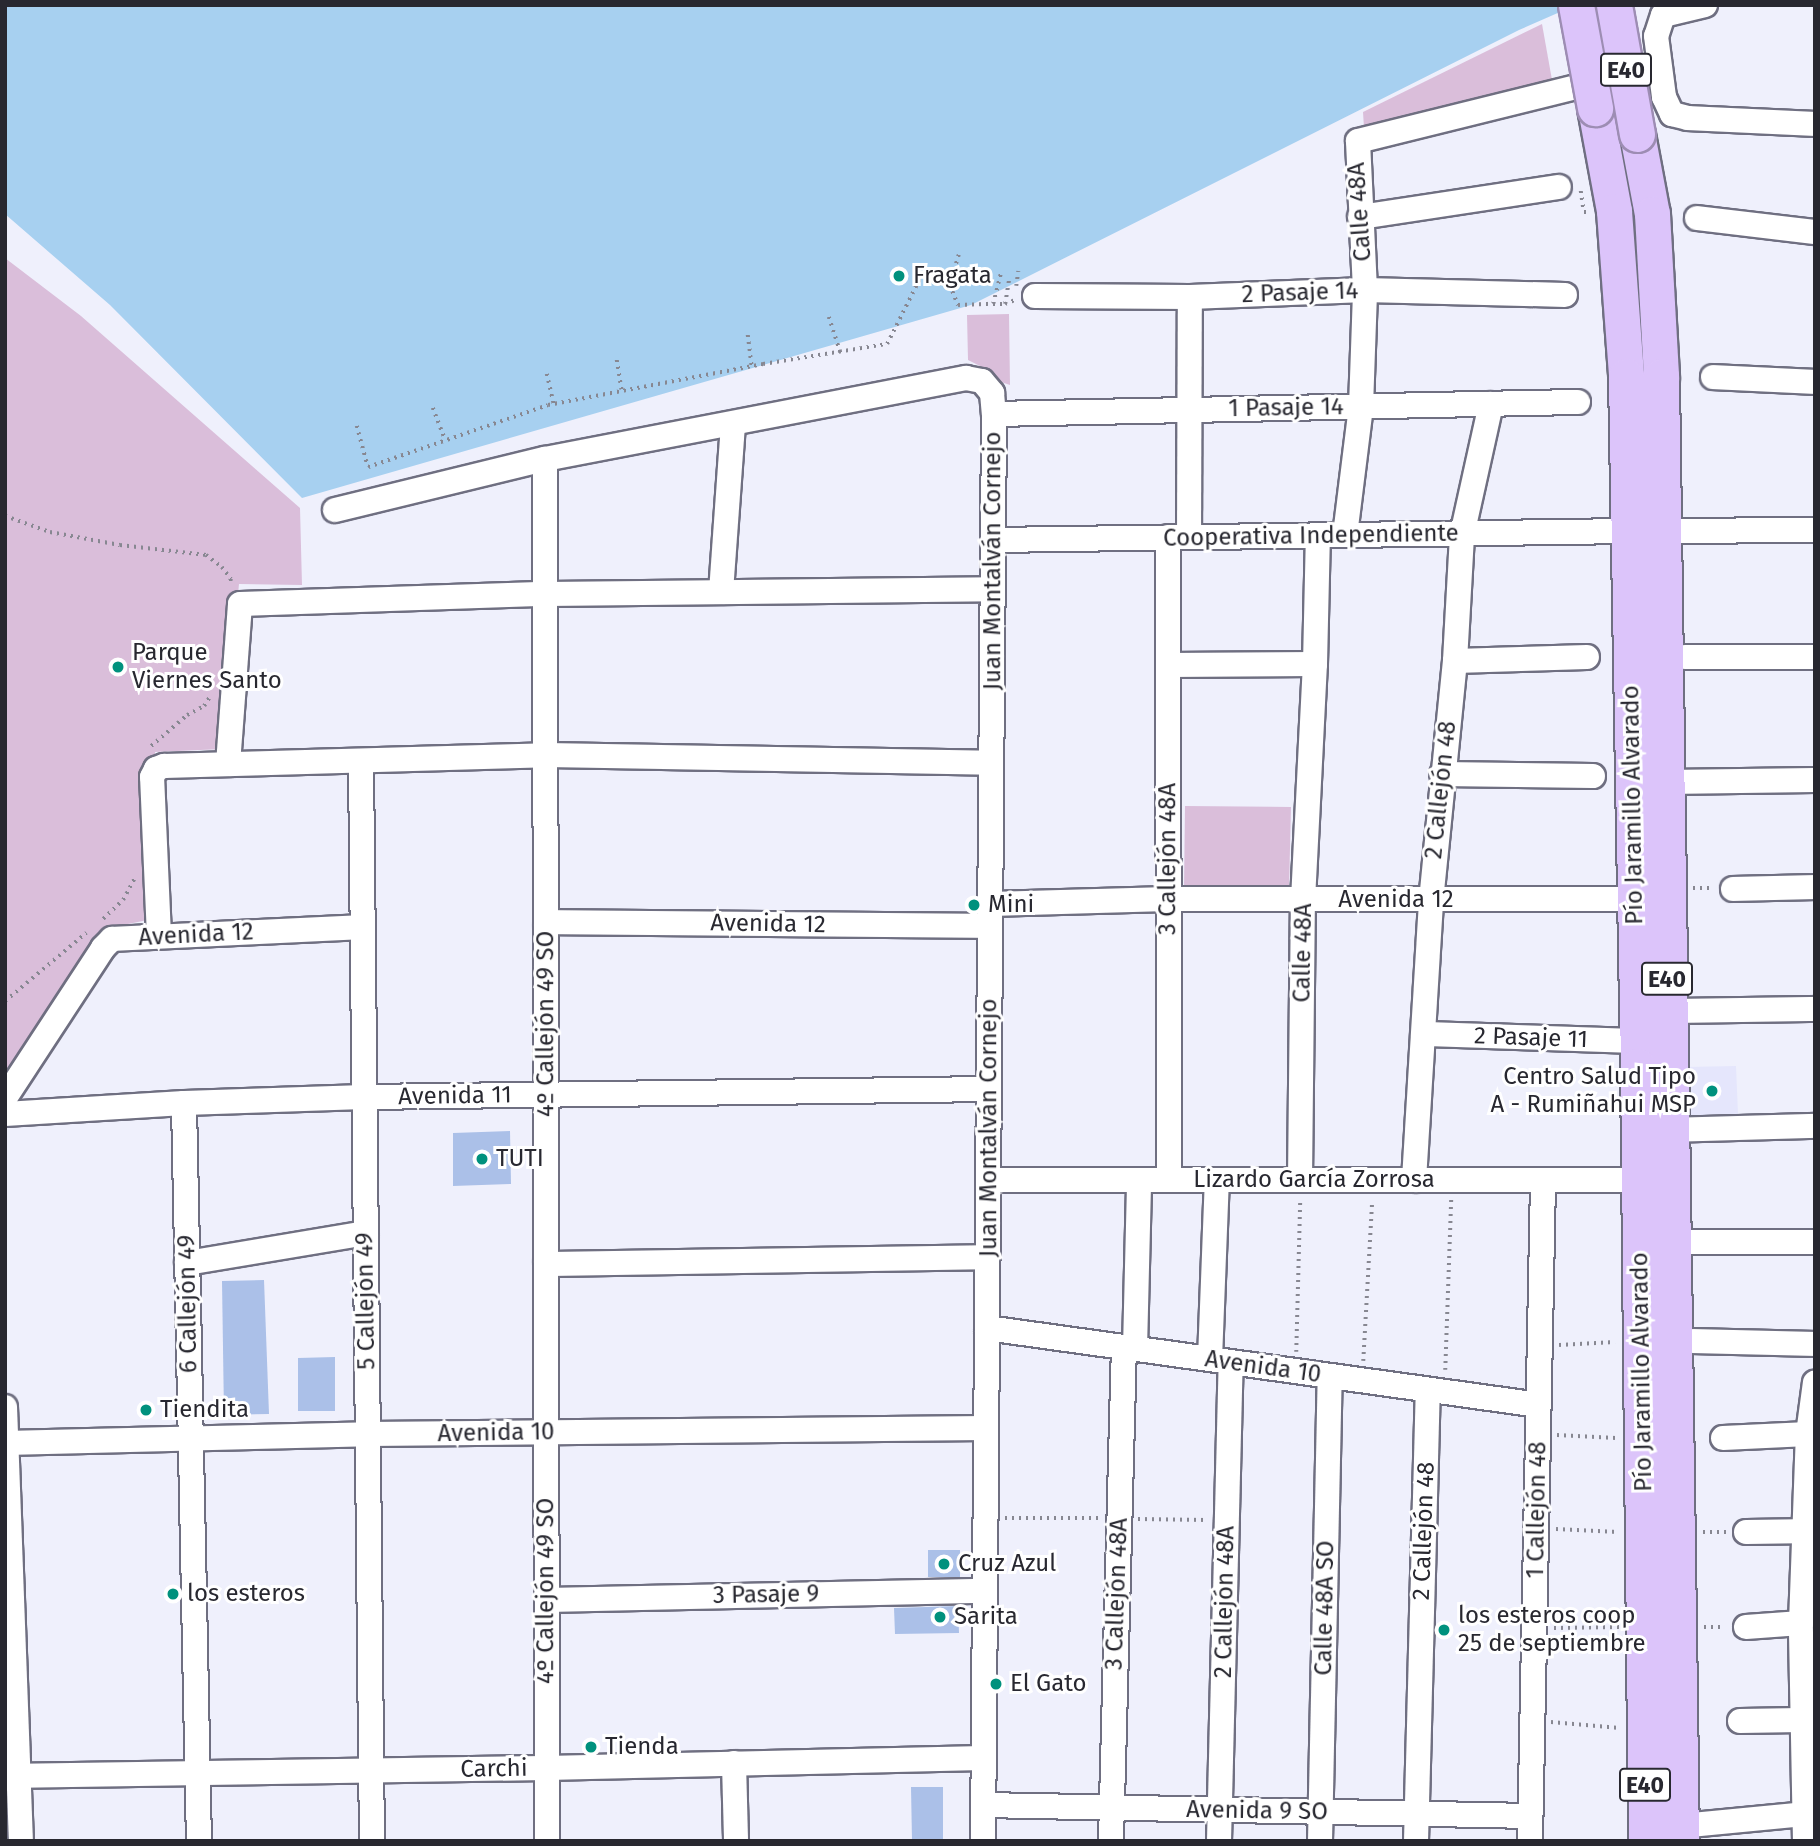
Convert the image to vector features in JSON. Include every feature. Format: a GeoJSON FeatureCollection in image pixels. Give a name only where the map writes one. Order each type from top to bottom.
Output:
{"type":"FeatureCollection","features":[{"type":"Feature","properties":{"kind":"highway","name":"Pío Jaramillo Alvarado"},"geometry":{"type":"LineString","coordinates":[[1576,5],[1614,211],[1626,376],[1629,531],[1650,894],[1668,1012],[1672,1242],[1660,1532],[1661,1627],[1681,1833]]}},
{"type":"Feature","properties":{"kind":"highway","name":"Pío Jaramillo Alvarado"},"geometry":{"type":"LineString","coordinates":[[1614,5],[1651,215],[1661,376],[1666,782],[1650,894],[1638,1041],[1643,1439],[1660,1532]]}},
{"type":"Feature","properties":{"kind":"highway","name":"Pío Jaramillo Alvarado"},"geometry":{"type":"LineString","coordinates":[[1646,1841],[1643,1729],[1661,1627]]}},
{"type":"Feature","properties":{"kind":"street"},"geometry":{"type":"LineString","coordinates":[[1705,5],[1663,15],[1657,36],[1658,67],[1664,97],[1672,114],[1688,118],[1815,124]]}},
{"type":"Feature","properties":{"kind":"street","name":"Calle 48A"},"geometry":{"type":"LineString","coordinates":[[1345,535],[1361,407],[1365,290],[1357,141],[1658,67]]}},
{"type":"Feature","properties":{"kind":"street"},"geometry":{"type":"LineString","coordinates":[[1360,217],[1559,187]]}},
{"type":"Feature","properties":{"kind":"street"},"geometry":{"type":"LineString","coordinates":[[1697,218],[1815,232]]}},
{"type":"Feature","properties":{"kind":"street","name":"2 Pasaje 14"},"geometry":{"type":"LineString","coordinates":[[1035,296],[1190,297],[1365,290],[1565,295]]}},
{"type":"Feature","properties":{"kind":"street","name":"3 Callejón 48A"},"geometry":{"type":"LineString","coordinates":[[1169,1180],[1168,665],[1189,410],[1190,297]]}},
{"type":"Feature","properties":{"kind":"street"},"geometry":{"type":"LineString","coordinates":[[1713,377],[1815,382]]}},
{"type":"Feature","properties":{"kind":"street","name":"Juan Montalván Cornejo"},"geometry":{"type":"LineString","coordinates":[[733,425],[967,378],[982,381],[992,393],[992,763],[983,1841]]}},
{"type":"Feature","properties":{"kind":"street","name":"1 Pasaje 14"},"geometry":{"type":"LineString","coordinates":[[994,414],[1578,402]]}},
{"type":"Feature","properties":{"kind":"street","name":"2 Callejón 48"},"geometry":{"type":"LineString","coordinates":[[1414,1180],[1431,901],[1455,661],[1462,535],[1492,404]]}},
{"type":"Feature","properties":{"kind":"street"},"geometry":{"type":"LineString","coordinates":[[335,510],[545,459],[733,425],[721,592]]}},
{"type":"Feature","properties":{"kind":"street","name":"4º Callejón 49 SO"},"geometry":{"type":"LineString","coordinates":[[545,459],[547,1841]]}},
{"type":"Feature","properties":{"kind":"street"},"geometry":{"type":"LineString","coordinates":[[1665,531],[1815,530]]}},
{"type":"Feature","properties":{"kind":"street","name":"Cooperativa Independiente"},"geometry":{"type":"LineString","coordinates":[[993,540],[1629,531]]}},
{"type":"Feature","properties":{"kind":"street","name":"Calle 48A"},"geometry":{"type":"LineString","coordinates":[[1300,1180],[1303,900],[1315,664],[1318,535]]}},
{"type":"Feature","properties":{"kind":"street"},"geometry":{"type":"LineString","coordinates":[[228,764],[240,604],[546,594],[993,589]]}},
{"type":"Feature","properties":{"kind":"street"},"geometry":{"type":"LineString","coordinates":[[1455,661],[1587,657]]}},
{"type":"Feature","properties":{"kind":"street"},"geometry":{"type":"LineString","coordinates":[[1685,657],[1815,657]]}},
{"type":"Feature","properties":{"kind":"street"},"geometry":{"type":"LineString","coordinates":[[1168,665],[1315,664]]}},
{"type":"Feature","properties":{"kind":"street"},"geometry":{"type":"LineString","coordinates":[[159,936],[152,777],[156,769],[164,766],[546,755],[992,763]]}},
{"type":"Feature","properties":{"kind":"street","name":"5 Callejón 49"},"geometry":{"type":"LineString","coordinates":[[361,761],[372,1841]]}},
{"type":"Feature","properties":{"kind":"street"},"geometry":{"type":"LineString","coordinates":[[1442,774],[1593,776]]}},
{"type":"Feature","properties":{"kind":"street"},"geometry":{"type":"LineString","coordinates":[[1666,782],[1815,780]]}},
{"type":"Feature","properties":{"kind":"street"},"geometry":{"type":"LineString","coordinates":[[1733,889],[1815,887]]}},
{"type":"Feature","properties":{"kind":"street","name":"Avenida 12"},"geometry":{"type":"LineString","coordinates":[[546,922],[990,915],[1168,899],[1431,901],[1650,894]]}},
{"type":"Feature","properties":{"kind":"street","name":"Avenida 12"},"geometry":{"type":"LineString","coordinates":[[102,929],[159,936],[363,927]]}},
{"type":"Feature","properties":{"kind":"street"},"geometry":{"type":"LineString","coordinates":[[5,1098],[103,948],[102,929]]}},
{"type":"Feature","properties":{"kind":"street"},"geometry":{"type":"LineString","coordinates":[[1668,1012],[1815,1009]]}},
{"type":"Feature","properties":{"kind":"street","name":"2 Pasaje 11"},"geometry":{"type":"LineString","coordinates":[[1424,1034],[1638,1041]]}},
{"type":"Feature","properties":{"kind":"street","name":"Avenida 11"},"geometry":{"type":"LineString","coordinates":[[5,1114],[184,1103],[365,1097],[989,1089]]}},
{"type":"Feature","properties":{"kind":"street","name":"6 Callejón 49"},"geometry":{"type":"LineString","coordinates":[[184,1103],[199,1841]]}},
{"type":"Feature","properties":{"kind":"street"},"geometry":{"type":"LineString","coordinates":[[1670,1130],[1815,1126]]}},
{"type":"Feature","properties":{"kind":"street","name":"Lizardo García Zorrosa"},"geometry":{"type":"LineString","coordinates":[[988,1180],[1640,1180]]}},
{"type":"Feature","properties":{"kind":"street","name":"3 Callejón 48A"},"geometry":{"type":"LineString","coordinates":[[1111,1841],[1129,1348],[1139,1180]]}},
{"type":"Feature","properties":{"kind":"street","name":"2 Callejón 48A"},"geometry":{"type":"LineString","coordinates":[[1217,1180],[1220,1361],[1219,1841]]}},
{"type":"Feature","properties":{"kind":"street","name":"1 Callejón 48"},"geometry":{"type":"LineString","coordinates":[[1530,1841],[1543,1180]]}},
{"type":"Feature","properties":{"kind":"street"},"geometry":{"type":"LineString","coordinates":[[187,1263],[366,1233]]}},
{"type":"Feature","properties":{"kind":"street"},"geometry":{"type":"LineString","coordinates":[[1672,1242],[1815,1242]]}},
{"type":"Feature","properties":{"kind":"street"},"geometry":{"type":"LineString","coordinates":[[546,1265],[987,1257]]}},
{"type":"Feature","properties":{"kind":"street","name":"Avenida 10"},"geometry":{"type":"LineString","coordinates":[[987,1328],[1539,1405]]}},
{"type":"Feature","properties":{"kind":"street"},"geometry":{"type":"LineString","coordinates":[[1693,1341],[1815,1344]]}},
{"type":"Feature","properties":{"kind":"street","name":"Calle 48A SO"},"geometry":{"type":"LineString","coordinates":[[1320,1841],[1330,1376]]}},
{"type":"Feature","properties":{"kind":"street"},"geometry":{"type":"LineString","coordinates":[[1805,1841],[1809,1813],[1801,1720],[1808,1676],[1801,1623],[1809,1530],[1808,1434],[1814,1387]]}},
{"type":"Feature","properties":{"kind":"street","name":"2 Callejón 48"},"geometry":{"type":"LineString","coordinates":[[1416,1841],[1415,1814],[1436,1391]]}},
{"type":"Feature","properties":{"kind":"street"},"geometry":{"type":"LineString","coordinates":[[5,1407],[12,1776],[21,1841]]}},
{"type":"Feature","properties":{"kind":"street","name":"Avenida 10"},"geometry":{"type":"LineString","coordinates":[[6,1443],[368,1434],[986,1428]]}},
{"type":"Feature","properties":{"kind":"street"},"geometry":{"type":"LineString","coordinates":[[1723,1438],[1808,1434]]}},
{"type":"Feature","properties":{"kind":"street"},"geometry":{"type":"LineString","coordinates":[[1746,1532],[1809,1530]]}},
{"type":"Feature","properties":{"kind":"street","name":"3 Pasaje 9"},"geometry":{"type":"LineString","coordinates":[[547,1600],[985,1591]]}},
{"type":"Feature","properties":{"kind":"street"},"geometry":{"type":"LineString","coordinates":[[1746,1627],[1801,1623]]}},
{"type":"Feature","properties":{"kind":"street"},"geometry":{"type":"LineString","coordinates":[[1740,1721],[1801,1720]]}},
{"type":"Feature","properties":{"kind":"street","name":"Carchi"},"geometry":{"type":"LineString","coordinates":[[12,1776],[546,1769],[984,1758]]}},
{"type":"Feature","properties":{"kind":"street"},"geometry":{"type":"LineString","coordinates":[[734,1763],[736,1841]]}},
{"type":"Feature","properties":{"kind":"street","name":"Avenida 9 SO"},"geometry":{"type":"LineString","coordinates":[[983,1805],[1530,1816]]}},
{"type":"Feature","properties":{"kind":"street"},"geometry":{"type":"LineString","coordinates":[[1681,1833],[1809,1813]]}},
{"type":"Feature","properties":{"kind":"path"},"geometry":{"type":"LineString","coordinates":[[959,255],[950,285],[958,305],[1005,304],[1009,278]]}},
{"type":"Feature","properties":{"kind":"path"},"geometry":{"type":"LineString","coordinates":[[993,304],[1000,273]]}},
{"type":"Feature","properties":{"kind":"path"},"geometry":{"type":"LineString","coordinates":[[357,426],[368,467],[554,404],[752,366],[887,344],[919,281],[950,285]]}},
{"type":"Feature","properties":{"kind":"path"},"geometry":{"type":"LineString","coordinates":[[829,317],[841,352]]}},
{"type":"Feature","properties":{"kind":"path"},"geometry":{"type":"LineString","coordinates":[[748,335],[752,366]]}},
{"type":"Feature","properties":{"kind":"path"},"geometry":{"type":"LineString","coordinates":[[617,360],[622,390]]}},
{"type":"Feature","properties":{"kind":"path"},"geometry":{"type":"LineString","coordinates":[[547,374],[554,404]]}},
{"type":"Feature","properties":{"kind":"path"},"geometry":{"type":"LineString","coordinates":[[433,408],[445,440]]}},
{"type":"Feature","properties":{"kind":"path"},"geometry":{"type":"LineString","coordinates":[[5,516],[50,532],[120,545],[205,555],[227,573],[231,579],[230,590]]}},
{"type":"Feature","properties":{"kind":"path"},"geometry":{"type":"LineString","coordinates":[[144,755],[187,715],[204,706],[212,692]]}},
{"type":"Feature","properties":{"kind":"path"},"geometry":{"type":"LineString","coordinates":[[5,1001],[102,929],[123,900],[134,879],[134,870]]}},
{"type":"Feature","properties":{"kind":"path"},"geometry":{"type":"LineString","coordinates":[[1650,894],[1733,889]]}},
{"type":"Feature","properties":{"kind":"path"},"geometry":{"type":"LineString","coordinates":[[1296,1372],[1300,1180]]}},
{"type":"Feature","properties":{"kind":"path"},"geometry":{"type":"LineString","coordinates":[[1362,1380],[1373,1180]]}},
{"type":"Feature","properties":{"kind":"path"},"geometry":{"type":"LineString","coordinates":[[1436,1391],[1452,1180]]}},
{"type":"Feature","properties":{"kind":"path"},"geometry":{"type":"LineString","coordinates":[[1540,1346],[1642,1340]]}},
{"type":"Feature","properties":{"kind":"path"},"geometry":{"type":"LineString","coordinates":[[1538,1434],[1643,1439]]}},
{"type":"Feature","properties":{"kind":"path"},"geometry":{"type":"LineString","coordinates":[[1536,1528],[1746,1532]]}},
{"type":"Feature","properties":{"kind":"path"},"geometry":{"type":"LineString","coordinates":[[1534,1628],[1746,1627]]}},
{"type":"Feature","properties":{"kind":"path"},"geometry":{"type":"LineString","coordinates":[[1532,1721],[1643,1729]]}},
{"type":"Feature","properties":{"kind":"shaded area"},"geometry":{"type":"Polygon","coordinates":[[[1542,24],[1552,80],[1364,128],[1363,112],[1542,24]]]}},
{"type":"Feature","properties":{"kind":"shaded area","name":"Parque Viernes Santo"},"geometry":{"type":"Polygon","coordinates":[[[5,258],[81,316],[300,508],[302,585],[239,584],[223,749],[155,752],[157,918],[104,929],[5,1073],[5,258]]]}},
{"type":"Feature","properties":{"kind":"shaded area"},"geometry":{"type":"Polygon","coordinates":[[[1009,314],[1010,385],[968,360],[967,315],[1009,314]]]}},
{"type":"Feature","properties":{"kind":"shaded area"},"geometry":{"type":"Polygon","coordinates":[[[1185,806],[1291,807],[1289,889],[1184,889],[1185,806]]]}},
{"type":"Feature","properties":{"kind":"shaded area","name":"Centro Salud Tipo A - Rumiñahui MSP"},"geometry":{"type":"Polygon","coordinates":[[[1736,1066],[1738,1114],[1687,1116],[1686,1067],[1736,1066]]]}},
{"type":"Feature","properties":{"kind":"water"},"geometry":{"type":"Polygon","coordinates":[[[5,5],[1576,5],[1519,30],[971,305],[302,498],[110,305],[5,214],[5,5]]]}},
{"type":"Feature","properties":{"kind":"building","name":"TUTI"},"geometry":{"type":"Polygon","coordinates":[[[510,1131],[511,1184],[453,1186],[453,1133],[510,1131]]]}},
{"type":"Feature","properties":{"kind":"building"},"geometry":{"type":"Polygon","coordinates":[[[264,1280],[269,1414],[224,1415],[222,1281],[264,1280]]]}},
{"type":"Feature","properties":{"kind":"building"},"geometry":{"type":"Polygon","coordinates":[[[335,1357],[335,1411],[298,1411],[298,1358],[335,1357]]]}},
{"type":"Feature","properties":{"kind":"building","name":"Cruz Azul"},"geometry":{"type":"Polygon","coordinates":[[[928,1550],[960,1550],[960,1577],[928,1577],[928,1550]]]}},
{"type":"Feature","properties":{"kind":"building"},"geometry":{"type":"Polygon","coordinates":[[[958,1606],[959,1633],[895,1634],[894,1608],[958,1606]]]}},
{"type":"Feature","properties":{"kind":"building"},"geometry":{"type":"Polygon","coordinates":[[[911,1787],[943,1787],[943,1841],[912,1841],[911,1787]]]}},
{"type":"Feature","properties":{"kind":"place","name":"Fragata"},"geometry":{"type":"Point","coordinates":[899,276]}},
{"type":"Feature","properties":{"kind":"place","name":"Parque Viernes Santo"},"geometry":{"type":"Point","coordinates":[118,667]}},
{"type":"Feature","properties":{"kind":"place","name":"Mini"},"geometry":{"type":"Point","coordinates":[974,905]}},
{"type":"Feature","properties":{"kind":"place","name":"Centro Salud Tipo A - Rumiñahui MSP"},"geometry":{"type":"Point","coordinates":[1712,1091]}},
{"type":"Feature","properties":{"kind":"place","name":"TUTI"},"geometry":{"type":"Point","coordinates":[482,1159]}},
{"type":"Feature","properties":{"kind":"place","name":"Tiendita"},"geometry":{"type":"Point","coordinates":[146,1410]}},
{"type":"Feature","properties":{"kind":"place","name":"Cruz Azul"},"geometry":{"type":"Point","coordinates":[944,1564]}},
{"type":"Feature","properties":{"kind":"place","name":"los esteros"},"geometry":{"type":"Point","coordinates":[173,1594]}},
{"type":"Feature","properties":{"kind":"place","name":"Sarita"},"geometry":{"type":"Point","coordinates":[940,1617]}},
{"type":"Feature","properties":{"kind":"place","name":"los esteros coop 25 de septiembre"},"geometry":{"type":"Point","coordinates":[1444,1630]}},
{"type":"Feature","properties":{"kind":"place","name":"El Gato"},"geometry":{"type":"Point","coordinates":[996,1684]}},
{"type":"Feature","properties":{"kind":"place","name":"Tienda"},"geometry":{"type":"Point","coordinates":[591,1747]}}]}
